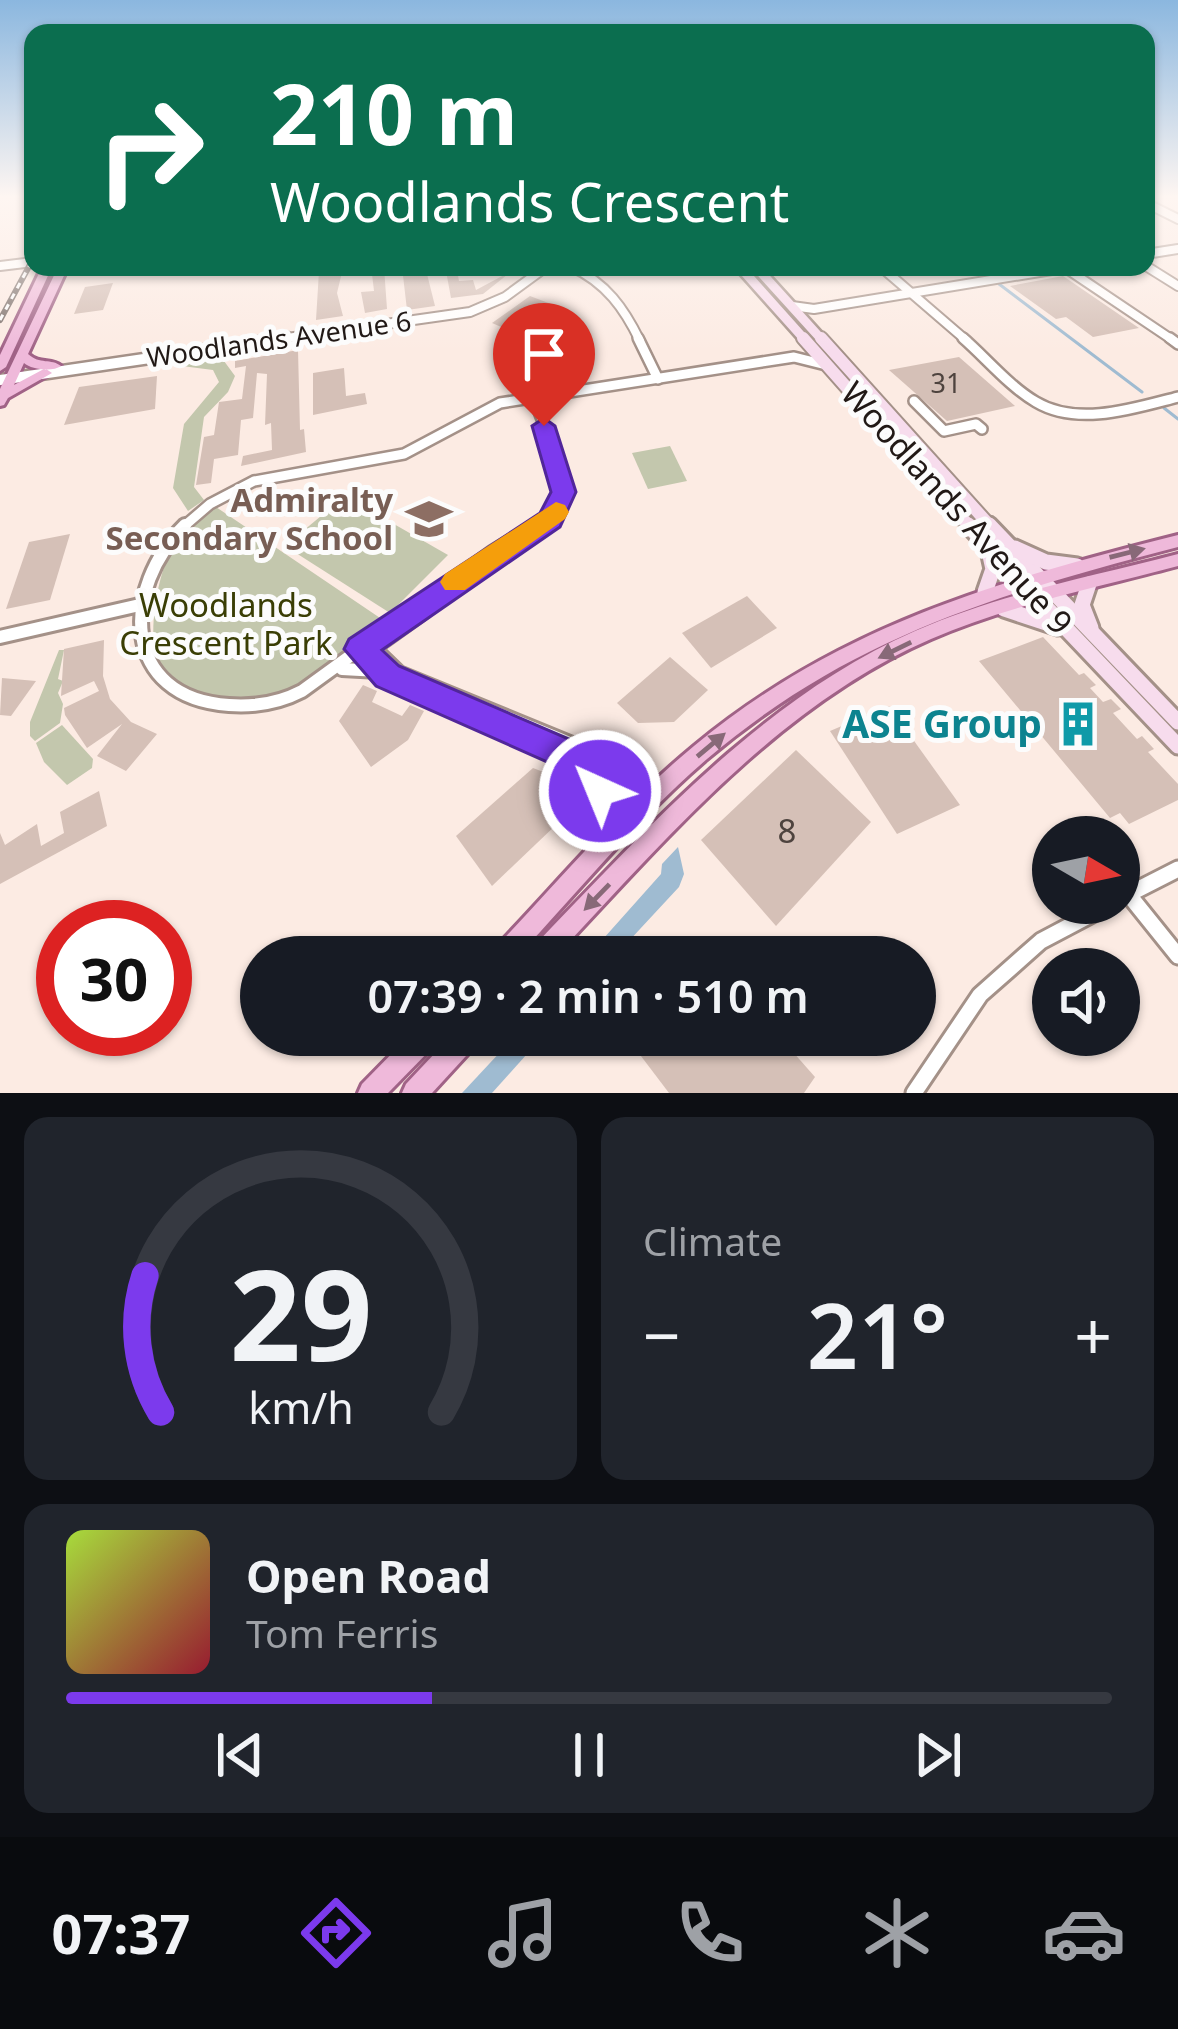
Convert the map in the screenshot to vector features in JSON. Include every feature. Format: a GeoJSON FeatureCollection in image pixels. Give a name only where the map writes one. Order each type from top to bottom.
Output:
{"type":"FeatureCollection","features":[{"type":"Feature","properties":{"kind":"main road"},"geometry":{"type":"LineString","coordinates":[[0,401],[4,370],[43,276]]}},
{"type":"Feature","properties":{"kind":"main road"},"geometry":{"type":"LineString","coordinates":[[4,370],[21,354],[59,276]]}},
{"type":"Feature","properties":{"kind":"main road","name":"Woodlands Avenue 9"},"geometry":{"type":"LineString","coordinates":[[748,276],[986,544],[1099,641],[1178,722]]}},
{"type":"Feature","properties":{"kind":"main road","name":"Woodlands Avenue 9"},"geometry":{"type":"LineString","coordinates":[[764,276],[1005,543],[1026,579]]}},
{"type":"Feature","properties":{"kind":"main road"},"geometry":{"type":"LineString","coordinates":[[21,354],[32,364],[50,369]]}},
{"type":"Feature","properties":{"kind":"main road"},"geometry":{"type":"LineString","coordinates":[[0,401],[50,369]]}},
{"type":"Feature","properties":{"kind":"main road"},"geometry":{"type":"LineString","coordinates":[[521,936],[639,808],[787,685],[865,640],[985,592],[1178,541]]}},
{"type":"Feature","properties":{"kind":"main road"},"geometry":{"type":"LineString","coordinates":[[1005,543],[1046,562],[1077,566]]}},
{"type":"Feature","properties":{"kind":"main road"},"geometry":{"type":"LineString","coordinates":[[985,592],[993,569],[986,544]]}},
{"type":"Feature","properties":{"kind":"main road"},"geometry":{"type":"LineString","coordinates":[[559,936],[705,783],[802,704],[893,650],[1004,609],[1178,560]]}},
{"type":"Feature","properties":{"kind":"main road"},"geometry":{"type":"LineString","coordinates":[[1089,584],[1081,605],[1099,641]]}},
{"type":"Feature","properties":{"kind":"main road","name":"Woodlands Avenue 9"},"geometry":{"type":"LineString","coordinates":[[1044,597],[1068,633],[1178,746]]}},
{"type":"Feature","properties":{"kind":"main road"},"geometry":{"type":"LineString","coordinates":[[1004,609],[1068,633]]}},
{"type":"Feature","properties":{"kind":"main road"},"geometry":{"type":"LineString","coordinates":[[371,1093],[407,1056]]}},
{"type":"Feature","properties":{"kind":"main road"},"geometry":{"type":"LineString","coordinates":[[415,1093],[449,1056]]}},
{"type":"Feature","properties":{"kind":"street","name":"Woodlands Avenue 6"},"geometry":{"type":"LineString","coordinates":[[50,369],[471,307],[501,294],[523,276]]}},
{"type":"Feature","properties":{"kind":"street","name":"Woodlands Avenue 6"},"geometry":{"type":"LineString","coordinates":[[4,370],[50,369],[470,312],[505,297],[534,276]]}},
{"type":"Feature","properties":{"kind":"street"},"geometry":{"type":"LineString","coordinates":[[595,276],[611,290],[658,379]]}},
{"type":"Feature","properties":{"kind":"street"},"geometry":{"type":"LineString","coordinates":[[893,276],[917,292]]}},
{"type":"Feature","properties":{"kind":"street"},"geometry":{"type":"LineString","coordinates":[[897,276],[1036,402],[1102,415],[1178,395]]}},
{"type":"Feature","properties":{"kind":"street"},"geometry":{"type":"LineString","coordinates":[[806,322],[818,311],[1017,276]]}},
{"type":"Feature","properties":{"kind":"street"},"geometry":{"type":"LineString","coordinates":[[1080,276],[1178,344]]}},
{"type":"Feature","properties":{"kind":"street"},"geometry":{"type":"LineString","coordinates":[[890,295],[897,280]]}},
{"type":"Feature","properties":{"kind":"street"},"geometry":{"type":"LineString","coordinates":[[792,306],[814,309],[917,292]]}},
{"type":"Feature","properties":{"kind":"street"},"geometry":{"type":"LineString","coordinates":[[794,357],[806,341]]}},
{"type":"Feature","properties":{"kind":"street"},"geometry":{"type":"LineString","coordinates":[[550,520],[337,670],[278,702],[190,701],[166,691],[150,673],[145,604],[172,538],[232,491],[313,470],[394,457],[433,443],[479,411],[534,399],[794,357],[830,366]]}},
{"type":"Feature","properties":{"kind":"street"},"geometry":{"type":"LineString","coordinates":[[366,649],[550,520],[562,501],[563,484],[534,399]]}},
{"type":"Feature","properties":{"kind":"street"},"geometry":{"type":"LineString","coordinates":[[914,401],[944,431],[976,424],[982,429]]}},
{"type":"Feature","properties":{"kind":"street"},"geometry":{"type":"LineString","coordinates":[[0,637],[145,604]]}},
{"type":"Feature","properties":{"kind":"street"},"geometry":{"type":"LineString","coordinates":[[383,668],[393,634]]}},
{"type":"Feature","properties":{"kind":"street"},"geometry":{"type":"LineString","coordinates":[[366,649],[383,668],[587,764],[602,796],[595,853]]}},
{"type":"Feature","properties":{"kind":"street"},"geometry":{"type":"LineString","coordinates":[[337,670],[383,668],[582,748],[639,808]]}},
{"type":"Feature","properties":{"kind":"street"},"geometry":{"type":"LineString","coordinates":[[1140,889],[1178,869]]}},
{"type":"Feature","properties":{"kind":"street"},"geometry":{"type":"LineString","coordinates":[[1140,919],[1178,956]]}},
{"type":"Feature","properties":{"kind":"street"},"geometry":{"type":"LineString","coordinates":[[914,1093],[980,995],[1040,941],[1072,924]]}},
{"type":"Feature","properties":{"kind":"green space"},"geometry":{"type":"Polygon","coordinates":[[[195,356],[224,361],[235,376],[228,392],[204,417],[194,487],[204,500],[188,511],[173,488],[184,424],[219,382],[213,370],[174,365],[176,359],[195,356]]]}},
{"type":"Feature","properties":{"kind":"green space"},"geometry":{"type":"Polygon","coordinates":[[[670,446],[687,481],[648,489],[632,453],[670,446]]]}},
{"type":"Feature","properties":{"kind":"green space"},"geometry":{"type":"Polygon","coordinates":[[[345,496],[448,555],[390,613],[285,546],[345,496]]]}},
{"type":"Feature","properties":{"kind":"green space","name":"Woodlands Crescent Park"},"geometry":{"type":"Polygon","coordinates":[[[216,507],[389,624],[312,677],[262,698],[211,697],[174,684],[158,665],[154,649],[158,590],[175,544],[216,507]]]}},
{"type":"Feature","properties":{"kind":"green space"},"geometry":{"type":"Polygon","coordinates":[[[59,650],[64,650],[58,679],[63,681],[58,693],[63,704],[60,723],[35,741],[30,722],[59,650]]]}},
{"type":"Feature","properties":{"kind":"green space"},"geometry":{"type":"Polygon","coordinates":[[[62,725],[93,759],[92,768],[67,785],[44,762],[36,743],[62,725]]]}},
{"type":"Feature","properties":{"kind":"water"},"geometry":{"type":"Polygon","coordinates":[[[678,847],[684,874],[679,887],[634,936],[606,936],[661,874],[662,864],[678,847]]]}},
{"type":"Feature","properties":{"kind":"water"},"geometry":{"type":"Polygon","coordinates":[[[496,1056],[525,1056],[492,1093],[462,1093],[496,1056]]]}},
{"type":"Feature","properties":{"kind":"building"},"geometry":{"type":"Polygon","coordinates":[[[319,276],[341,276],[337,293],[343,316],[316,320],[319,276]]]}},
{"type":"Feature","properties":{"kind":"building"},"geometry":{"type":"Polygon","coordinates":[[[372,276],[385,276],[387,309],[365,313],[361,292],[374,291],[372,276]]]}},
{"type":"Feature","properties":{"kind":"building"},"geometry":{"type":"Polygon","coordinates":[[[403,276],[428,276],[435,306],[407,310],[403,276]]]}},
{"type":"Feature","properties":{"kind":"building"},"geometry":{"type":"Polygon","coordinates":[[[447,276],[473,280],[476,290],[506,276],[483,294],[451,298],[447,276]]]}},
{"type":"Feature","properties":{"kind":"building"},"geometry":{"type":"Polygon","coordinates":[[[1063,276],[1139,328],[1093,337],[1066,317],[1056,319],[1010,286],[1063,276]]]}},
{"type":"Feature","properties":{"kind":"building"},"geometry":{"type":"Polygon","coordinates":[[[113,283],[103,310],[74,314],[85,287],[113,283]]]}},
{"type":"Feature","properties":{"kind":"building"},"geometry":{"type":"Polygon","coordinates":[[[530,296],[551,304],[513,332],[492,323],[530,296]]]}},
{"type":"Feature","properties":{"kind":"building"},"geometry":{"type":"Polygon","coordinates":[[[298,350],[300,430],[304,429],[306,452],[241,466],[243,456],[272,450],[271,423],[265,425],[267,374],[257,373],[253,418],[241,420],[238,455],[214,459],[211,483],[196,485],[204,437],[214,435],[219,402],[242,399],[246,366],[235,368],[235,361],[298,350]]]}},
{"type":"Feature","properties":{"kind":"building"},"geometry":{"type":"Polygon","coordinates":[[[959,357],[1015,406],[947,421],[889,370],[959,357]]]}},
{"type":"Feature","properties":{"kind":"building"},"geometry":{"type":"Polygon","coordinates":[[[344,368],[346,396],[365,393],[367,404],[313,415],[313,373],[344,368]]]}},
{"type":"Feature","properties":{"kind":"building"},"geometry":{"type":"Polygon","coordinates":[[[157,376],[155,409],[64,425],[79,387],[157,376]]]}},
{"type":"Feature","properties":{"kind":"building"},"geometry":{"type":"Polygon","coordinates":[[[70,534],[50,600],[6,609],[29,542],[70,534]]]}},
{"type":"Feature","properties":{"kind":"building"},"geometry":{"type":"Polygon","coordinates":[[[747,596],[777,628],[711,668],[682,633],[747,596]]]}},
{"type":"Feature","properties":{"kind":"building","name":"ASE Group"},"geometry":{"type":"Polygon","coordinates":[[[1043,637],[1079,675],[1084,673],[1096,685],[1090,688],[1103,702],[1111,699],[1121,709],[1113,713],[1137,739],[1142,736],[1154,749],[1148,752],[1178,784],[1178,800],[1140,819],[1120,813],[1108,816],[979,661],[1043,637]]]}},
{"type":"Feature","properties":{"kind":"building"},"geometry":{"type":"Polygon","coordinates":[[[104,640],[103,676],[110,699],[131,722],[157,734],[126,771],[97,756],[122,724],[87,748],[65,715],[64,708],[99,691],[94,681],[61,696],[64,649],[104,640]]]}},
{"type":"Feature","properties":{"kind":"building"},"geometry":{"type":"Polygon","coordinates":[[[670,657],[708,690],[674,722],[638,723],[617,703],[670,657]]]}},
{"type":"Feature","properties":{"kind":"building"},"geometry":{"type":"Polygon","coordinates":[[[2,678],[36,681],[11,716],[0,715],[2,678]]]}},
{"type":"Feature","properties":{"kind":"building"},"geometry":{"type":"Polygon","coordinates":[[[363,685],[377,691],[372,702],[402,716],[410,705],[424,711],[408,740],[371,767],[339,721],[363,685]]]}},
{"type":"Feature","properties":{"kind":"building"},"geometry":{"type":"Polygon","coordinates":[[[889,706],[960,805],[897,834],[830,731],[889,706]]]}},
{"type":"Feature","properties":{"kind":"building"},"geometry":{"type":"Polygon","coordinates":[[[796,750],[871,822],[776,926],[701,840],[796,750]]]}},
{"type":"Feature","properties":{"kind":"building"},"geometry":{"type":"Polygon","coordinates":[[[533,768],[559,778],[580,802],[492,886],[456,836],[533,768]]]}},
{"type":"Feature","properties":{"kind":"building"},"geometry":{"type":"Polygon","coordinates":[[[99,791],[107,826],[0,884],[0,833],[5,845],[37,824],[41,846],[64,833],[60,812],[99,791]]]}},
{"type":"Feature","properties":{"kind":"building"},"geometry":{"type":"Polygon","coordinates":[[[641,1056],[796,1056],[815,1077],[804,1093],[669,1093],[641,1056]]]}},
{"type":"Feature","properties":{"kind":"waterway"},"geometry":{"type":"LineString","coordinates":[[999,284],[1142,392]]}},
{"type":"Feature","properties":{"kind":"waterway"},"geometry":{"type":"LineString","coordinates":[[1164,408],[1178,419]]}},
{"type":"Feature","properties":{"kind":"railway"},"geometry":{"type":"LineString","coordinates":[[0,320],[24,276]]}},
{"type":"Feature","properties":{"kind":"slow traffic"},"geometry":{"type":"LineString","coordinates":[[455,582],[556,512]]}},
{"type":"Feature","properties":{"kind":"place","name":"Admiralty Secondary School"},"geometry":{"type":"Point","coordinates":[429,519]}},
{"type":"Feature","properties":{"kind":"place","name":"ASE Group"},"geometry":{"type":"Point","coordinates":[1078,724]}},
{"type":"Feature","properties":{"kind":"route"},"geometry":{"type":"LineString","coordinates":[[544,426],[564,492],[550,520],[360,649],[387,676],[587,764],[600,791]]}}]}
